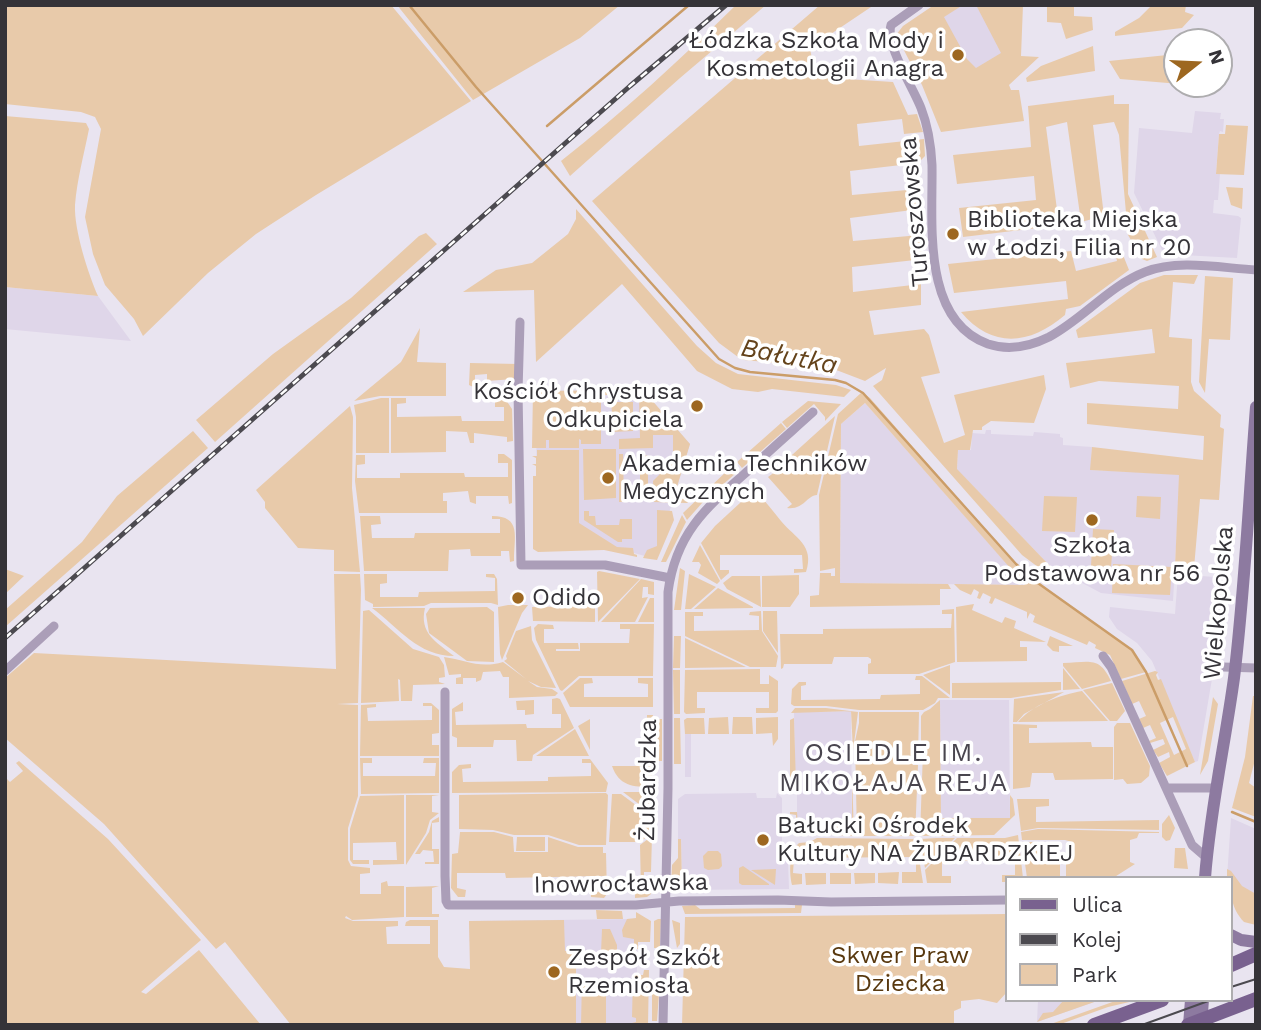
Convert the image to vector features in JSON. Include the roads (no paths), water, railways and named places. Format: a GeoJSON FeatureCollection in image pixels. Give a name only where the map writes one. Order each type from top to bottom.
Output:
{"type":"FeatureCollection","features":[{"type":"Feature","properties":{"kind":"main road"},"geometry":{"type":"LineString","coordinates":[[1233,964],[1256,954]]}},
{"type":"Feature","properties":{"kind":"main road"},"geometry":{"type":"LineString","coordinates":[[1194,1024],[1256,999]]}},
{"type":"Feature","properties":{"kind":"main road"},"geometry":{"type":"LineString","coordinates":[[1094,1025],[1156,1002]]}},
{"type":"Feature","properties":{"kind":"street","name":"Turoszowska"},"geometry":{"type":"LineString","coordinates":[[919,5],[891,25],[889,36],[928,130],[932,154],[934,252],[940,290],[953,319],[974,338],[1004,348],[1018,348],[1039,342],[1053,335],[1128,281],[1157,268],[1188,266],[1256,270]]}},
{"type":"Feature","properties":{"kind":"street"},"geometry":{"type":"LineString","coordinates":[[520,322],[521,373],[518,391],[521,565],[605,565],[670,578]]}},
{"type":"Feature","properties":{"kind":"street","name":"Wielkopolska"},"geometry":{"type":"LineString","coordinates":[[1205,876],[1256,407]]}},
{"type":"Feature","properties":{"kind":"street","name":"Żubardzka"},"geometry":{"type":"LineString","coordinates":[[663,1025],[670,578],[682,541],[705,509],[813,412]]}},
{"type":"Feature","properties":{"kind":"street"},"geometry":{"type":"LineString","coordinates":[[5,671],[54,626]]}},
{"type":"Feature","properties":{"kind":"street"},"geometry":{"type":"LineString","coordinates":[[1103,656],[1110,665],[1192,845],[1207,858]]}},
{"type":"Feature","properties":{"kind":"street"},"geometry":{"type":"LineString","coordinates":[[1229,667],[1256,668]]}},
{"type":"Feature","properties":{"kind":"street","name":"Inowrocławska"},"geometry":{"type":"LineString","coordinates":[[445,692],[445,876],[448,905],[1006,900]]}},
{"type":"Feature","properties":{"kind":"street"},"geometry":{"type":"LineString","coordinates":[[1166,788],[1216,788]]}},
{"type":"Feature","properties":{"kind":"street"},"geometry":{"type":"LineString","coordinates":[[1233,936],[1256,942]]}},
{"type":"Feature","properties":{"kind":"street"},"geometry":{"type":"LineString","coordinates":[[1191,1002],[1194,1024]]}},
{"type":"Feature","properties":{"kind":"street"},"geometry":{"type":"LineString","coordinates":[[1194,1024],[1202,1002]]}},
{"type":"Feature","properties":{"kind":"waterway","name":"Bałutka"},"geometry":{"type":"LineString","coordinates":[[409,5],[476,87],[719,359],[735,368],[750,372],[835,380],[863,393],[1016,564],[1035,581],[1132,650],[1146,672],[1187,766]]}},
{"type":"Feature","properties":{"kind":"waterway"},"geometry":{"type":"LineString","coordinates":[[547,126],[689,5]]}},
{"type":"Feature","properties":{"kind":"waterway","name":"Bałutka"},"geometry":{"type":"LineString","coordinates":[[1232,812],[1256,822]]}},
{"type":"Feature","properties":{"kind":"tram line"},"geometry":{"type":"LineString","coordinates":[[1233,986],[1256,979]]}},
{"type":"Feature","properties":{"kind":"tram line"},"geometry":{"type":"LineString","coordinates":[[1142,1025],[1205,1002]]}},
{"type":"Feature","properties":{"kind":"railway"},"geometry":{"type":"LineString","coordinates":[[5,638],[630,86],[726,5]]}},
{"type":"Feature","properties":{"kind":"place","name":"Łódzka Szkoła Mody i Kosmetologii Anagra"},"geometry":{"type":"Point","coordinates":[958,55]}},
{"type":"Feature","properties":{"kind":"place","name":"Biblioteka Miejska w Łodzi, Filia nr 20"},"geometry":{"type":"Point","coordinates":[953,234]}},
{"type":"Feature","properties":{"kind":"place","name":"Kościół Chrystusa Odkupiciela"},"geometry":{"type":"Point","coordinates":[697,406]}},
{"type":"Feature","properties":{"kind":"place","name":"Akademia Techników Medycznych"},"geometry":{"type":"Point","coordinates":[608,478]}},
{"type":"Feature","properties":{"kind":"place","name":"Szkoła Podstawowa nr 56"},"geometry":{"type":"Point","coordinates":[1092,520]}},
{"type":"Feature","properties":{"kind":"place","name":"Odido"},"geometry":{"type":"Point","coordinates":[518,598]}},
{"type":"Feature","properties":{"kind":"place","name":"Bałucki Ośrodek Kultury NA ŻUBARDZKIEJ"},"geometry":{"type":"Point","coordinates":[763,840]}},
{"type":"Feature","properties":{"kind":"place","name":"Zespół Szkół Rzemiosła"},"geometry":{"type":"Point","coordinates":[554,972]}},
{"type":"Feature","properties":{"kind":"district","name":"OSIEDLE IM. MIKOŁAJA REJA"},"geometry":{"type":"Point","coordinates":[894,768]}},
{"type":"Feature","properties":{"kind":"park label","name":"Skwer Praw Dziecka"},"geometry":{"type":"Point","coordinates":[900,970]}}]}
